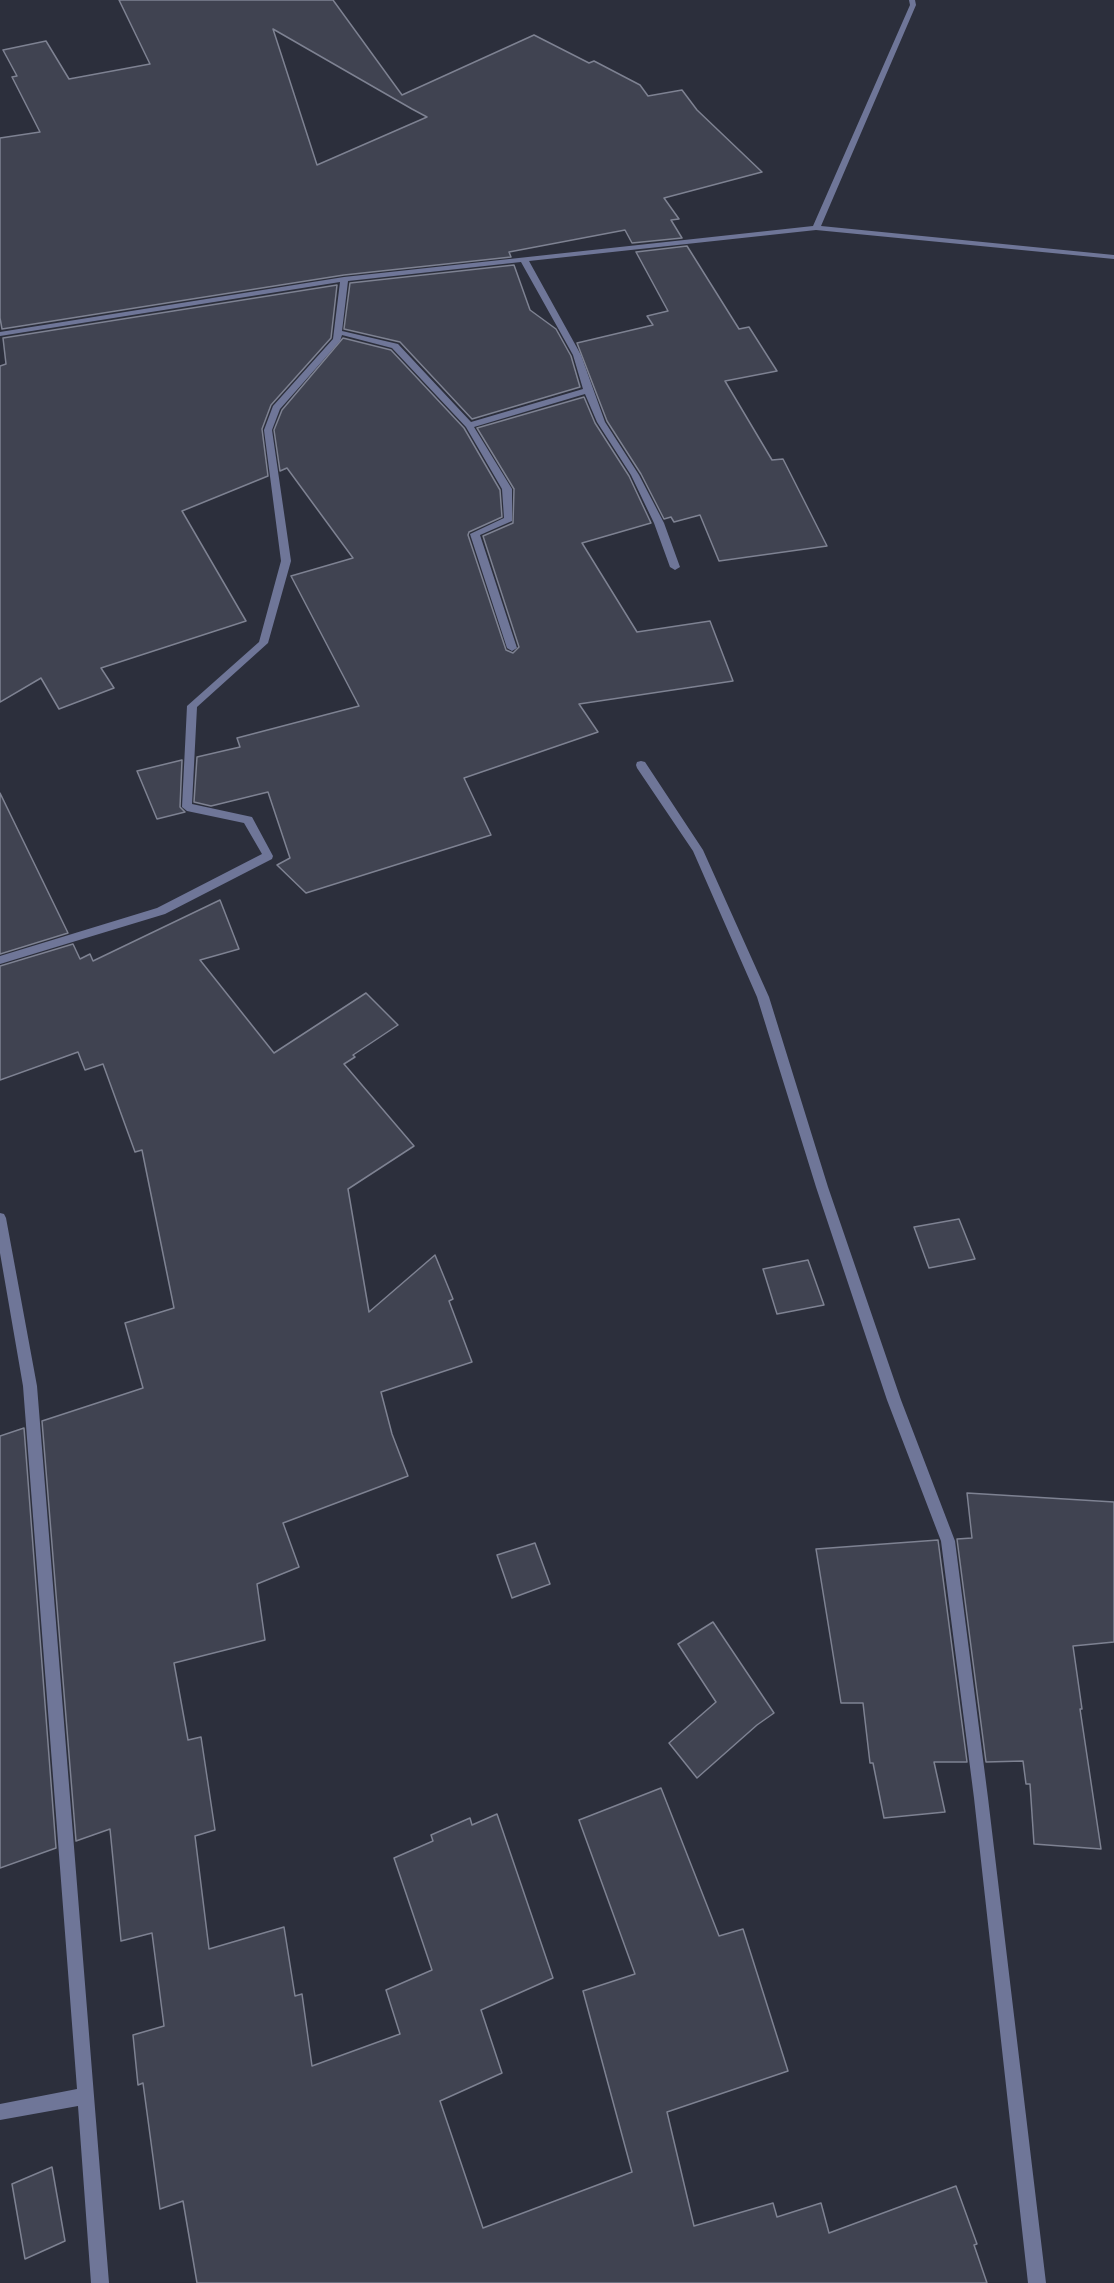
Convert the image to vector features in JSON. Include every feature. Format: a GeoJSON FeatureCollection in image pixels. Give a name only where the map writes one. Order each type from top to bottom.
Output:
{"type":"FeatureCollection","features":[{"type":"Feature","properties":{"kind":"street"},"geometry":{"type":"LineString","coordinates":[[816,228],[913,5],[912,0]]}},
{"type":"Feature","properties":{"kind":"street"},"geometry":{"type":"LineString","coordinates":[[0,334],[344,279],[816,228],[1114,257]]}},
{"type":"Feature","properties":{"kind":"street"},"geometry":{"type":"LineString","coordinates":[[524,260],[577,355],[601,422],[635,475],[655,514],[675,567]]}},
{"type":"Feature","properties":{"kind":"street"},"geometry":{"type":"LineString","coordinates":[[0,960],[161,911],[268,856],[248,820],[188,807],[192,706],[263,643],[285,561],[268,430],[276,408],[337,339],[344,279]]}},
{"type":"Feature","properties":{"kind":"street"},"geometry":{"type":"LineString","coordinates":[[338,332],[395,346],[469,426],[507,489],[508,519],[475,534],[512,648]]}},
{"type":"Feature","properties":{"kind":"street"},"geometry":{"type":"LineString","coordinates":[[469,426],[588,390]]}},
{"type":"Feature","properties":{"kind":"street"},"geometry":{"type":"LineString","coordinates":[[641,765],[698,850],[763,997],[833,1221],[894,1400],[948,1541],[981,1798],[1037,2283]]}},
{"type":"Feature","properties":{"kind":"street"},"geometry":{"type":"LineString","coordinates":[[0,1218],[30,1386],[100,2283]]}},
{"type":"Feature","properties":{"kind":"street"},"geometry":{"type":"LineString","coordinates":[[0,2112],[85,2096]]}},
{"type":"Feature","properties":{"kind":"building"},"geometry":{"type":"Polygon","coordinates":[[[119,0],[333,0],[402,95],[534,35],[589,63],[594,61],[640,85],[648,96],[682,90],[697,110],[762,172],[664,198],[679,219],[671,220],[682,238],[632,243],[625,230],[509,252],[511,257],[344,275],[2,329],[0,318],[0,138],[40,132],[12,77],[17,76],[3,50],[46,41],[69,79],[150,64],[119,0]],[[273,29],[317,165],[427,117],[273,29]]]}},
{"type":"Feature","properties":{"kind":"building"},"geometry":{"type":"Polygon","coordinates":[[[687,246],[739,329],[749,327],[777,371],[725,381],[772,460],[783,459],[827,546],[719,561],[700,515],[674,522],[671,517],[664,519],[641,474],[607,421],[577,343],[653,325],[647,316],[668,311],[636,252],[687,246]]]}},
{"type":"Feature","properties":{"kind":"building"},"geometry":{"type":"Polygon","coordinates":[[[514,265],[530,310],[556,329],[571,356],[580,387],[472,419],[400,342],[344,329],[350,283],[514,265]]]}},
{"type":"Feature","properties":{"kind":"building"},"geometry":{"type":"Polygon","coordinates":[[[337,285],[331,338],[271,405],[262,429],[268,476],[182,511],[246,621],[101,668],[114,688],[59,709],[41,678],[0,702],[0,366],[6,364],[3,338],[337,285]]]}},
{"type":"Feature","properties":{"kind":"building"},"geometry":{"type":"Polygon","coordinates":[[[343,338],[391,350],[464,428],[500,490],[502,517],[469,532],[468,535],[506,650],[513,653],[519,647],[483,536],[513,523],[514,489],[477,428],[584,397],[595,423],[629,476],[651,523],[582,543],[637,632],[710,621],[733,681],[579,704],[598,732],[464,778],[491,835],[306,893],[277,865],[290,858],[268,792],[211,806],[194,802],[197,757],[240,747],[237,738],[359,706],[291,576],[353,558],[287,468],[280,471],[274,430],[282,410],[343,338]]]}},
{"type":"Feature","properties":{"kind":"building"},"geometry":{"type":"Polygon","coordinates":[[[182,760],[180,807],[185,812],[157,819],[137,771],[182,760]]]}},
{"type":"Feature","properties":{"kind":"building"},"geometry":{"type":"Polygon","coordinates":[[[0,793],[68,933],[0,954],[0,793]]]}},
{"type":"Feature","properties":{"kind":"building"},"geometry":{"type":"Polygon","coordinates":[[[220,900],[239,949],[200,960],[274,1053],[366,993],[398,1025],[353,1055],[355,1057],[344,1064],[414,1146],[348,1189],[369,1312],[435,1255],[453,1299],[449,1301],[472,1362],[381,1392],[392,1434],[408,1476],[283,1523],[299,1567],[257,1584],[265,1640],[174,1663],[188,1740],[201,1737],[215,1830],[195,1836],[209,1949],[284,1927],[295,1996],[302,1994],[312,2066],[400,2034],[386,1990],[432,1970],[394,1858],[433,1841],[431,1835],[470,1818],[472,1825],[497,1814],[553,1978],[481,2010],[502,2073],[440,2101],[483,2228],[632,2172],[583,1991],[635,1974],[579,1820],[661,1788],[719,1936],[743,1929],[788,2071],[667,2112],[694,2226],[773,2203],[777,2217],[821,2203],[829,2233],[956,2186],[977,2244],[974,2245],[987,2283],[197,2283],[183,2201],[160,2209],[143,2083],[138,2085],[133,2035],[164,2026],[152,1933],[121,1941],[110,1829],[76,1841],[42,1421],[143,1388],[125,1323],[174,1308],[142,1150],[135,1152],[103,1064],[85,1070],[78,1052],[0,1080],[0,966],[73,944],[80,959],[90,954],[93,961],[220,900]]]}},
{"type":"Feature","properties":{"kind":"building"},"geometry":{"type":"Polygon","coordinates":[[[959,1219],[975,1259],[929,1268],[914,1227],[959,1219]]]}},
{"type":"Feature","properties":{"kind":"building"},"geometry":{"type":"Polygon","coordinates":[[[808,1260],[824,1305],[777,1314],[763,1269],[808,1260]]]}},
{"type":"Feature","properties":{"kind":"building"},"geometry":{"type":"Polygon","coordinates":[[[24,1428],[56,1848],[0,1868],[0,1436],[24,1428]]]}},
{"type":"Feature","properties":{"kind":"building"},"geometry":{"type":"Polygon","coordinates":[[[967,1493],[1114,1502],[1114,1642],[1073,1646],[1101,1849],[1034,1844],[1030,1784],[1026,1784],[1023,1761],[986,1762],[957,1539],[972,1538],[967,1493]]]}},
{"type":"Feature","properties":{"kind":"building"},"geometry":{"type":"Polygon","coordinates":[[[938,1540],[967,1762],[934,1762],[945,1812],[884,1818],[873,1763],[870,1763],[863,1703],[841,1703],[816,1549],[938,1540]]]}},
{"type":"Feature","properties":{"kind":"building"},"geometry":{"type":"Polygon","coordinates":[[[535,1543],[550,1584],[512,1598],[497,1555],[535,1543]]]}},
{"type":"Feature","properties":{"kind":"building"},"geometry":{"type":"Polygon","coordinates":[[[713,1622],[774,1713],[697,1778],[669,1743],[716,1702],[678,1644],[713,1622]]]}},
{"type":"Feature","properties":{"kind":"building"},"geometry":{"type":"Polygon","coordinates":[[[52,2167],[65,2241],[25,2259],[12,2184],[52,2167]]]}}]}
